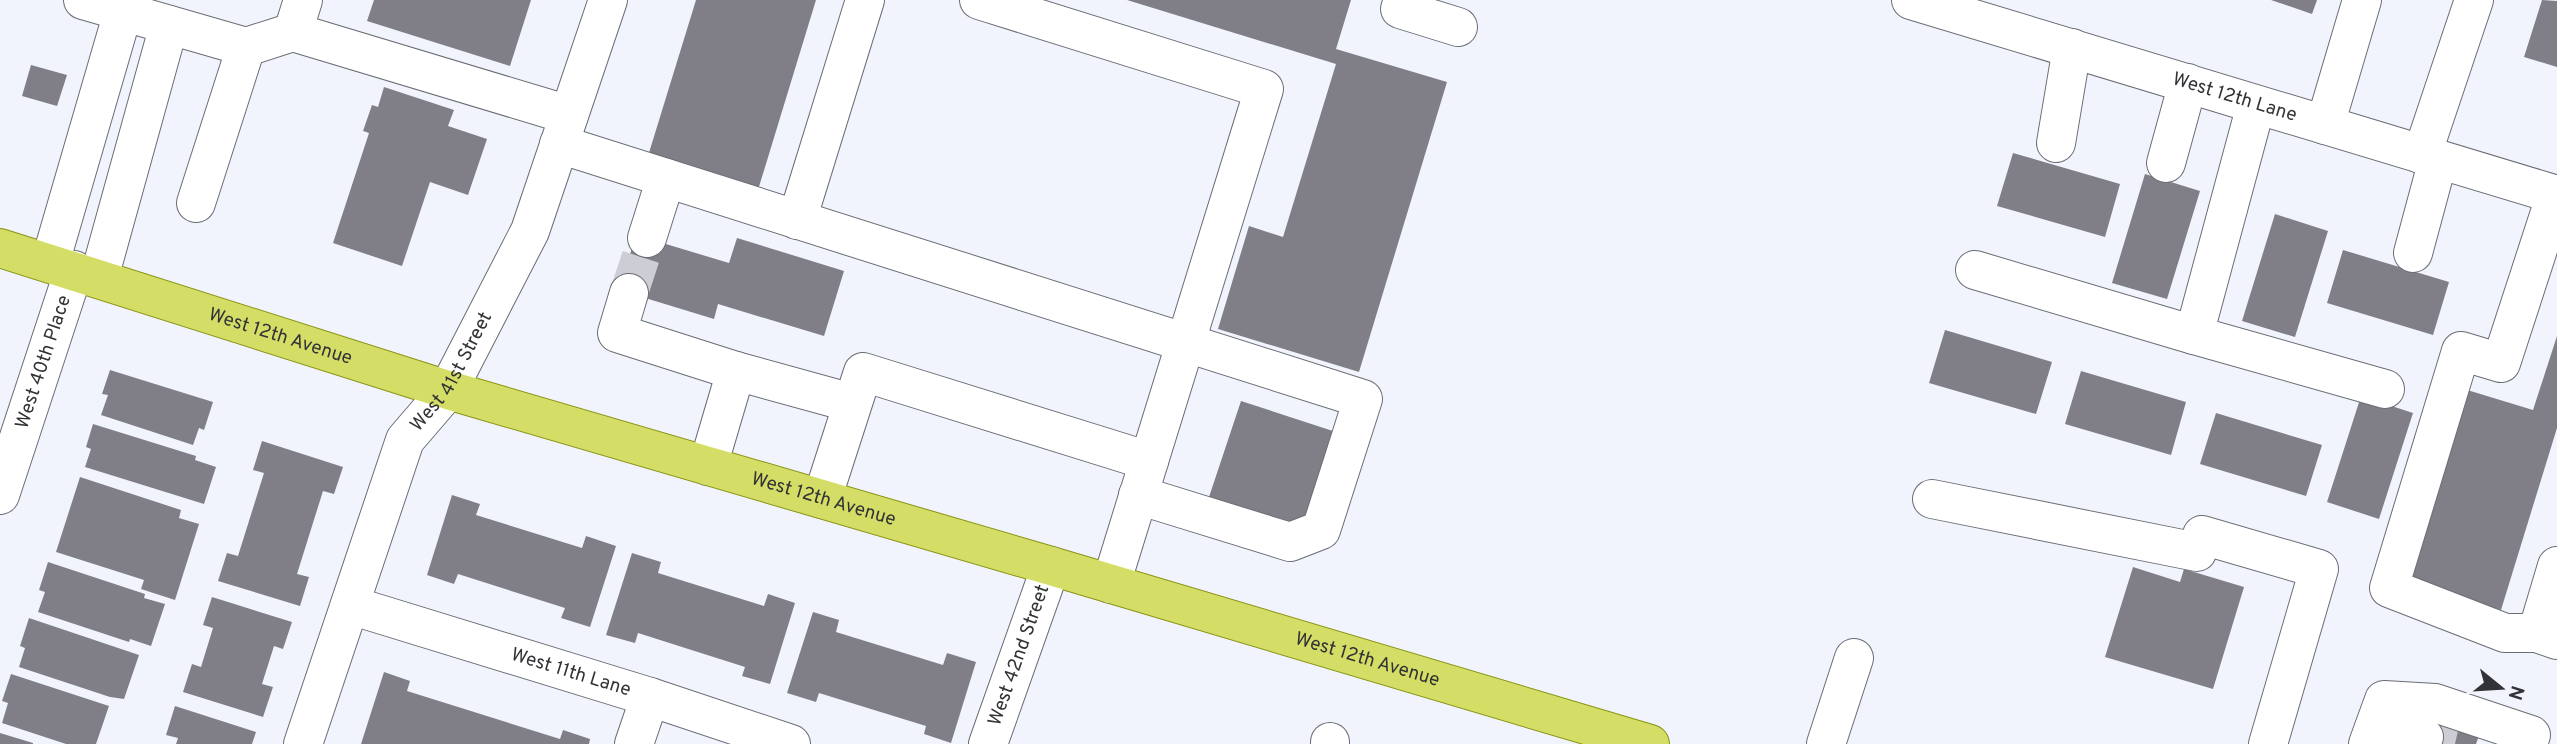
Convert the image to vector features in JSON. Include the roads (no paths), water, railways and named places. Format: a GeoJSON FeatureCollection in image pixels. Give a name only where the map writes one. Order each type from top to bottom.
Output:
{"type":"FeatureCollection","features":[{"type":"Feature","properties":{"kind":"main road","name":"West 12th Avenue"},"geometry":{"type":"LineString","coordinates":[[0,248],[448,390],[1650,744]]}},
{"type":"Feature","properties":{"kind":"street"},"geometry":{"type":"LineString","coordinates":[[83,0],[246,47]]}},
{"type":"Feature","properties":{"kind":"street","name":"West 41st Street"},"geometry":{"type":"LineString","coordinates":[[303,744],[405,440],[448,390],[530,231],[608,0]]}},
{"type":"Feature","properties":{"kind":"street"},"geometry":{"type":"LineString","coordinates":[[797,220],[865,0]]}},
{"type":"Feature","properties":{"kind":"street"},"geometry":{"type":"LineString","coordinates":[[979,0],[1264,89],[1111,584]]}},
{"type":"Feature","properties":{"kind":"street"},"geometry":{"type":"LineString","coordinates":[[1403,0],[1400,9],[1458,27]]}},
{"type":"Feature","properties":{"kind":"street","name":"West 12th Lane"},"geometry":{"type":"LineString","coordinates":[[1911,0],[1994,12],[2072,48],[2556,195]]}},
{"type":"Feature","properties":{"kind":"street"},"geometry":{"type":"LineString","coordinates":[[2325,125],[2362,0]]}},
{"type":"Feature","properties":{"kind":"street"},"geometry":{"type":"LineString","coordinates":[[2413,253],[2430,157],[2473,0]]}},
{"type":"Feature","properties":{"kind":"street"},"geometry":{"type":"LineString","coordinates":[[74,270],[123,12]]}},
{"type":"Feature","properties":{"kind":"street"},"geometry":{"type":"LineString","coordinates":[[196,203],[246,47],[298,16],[564,130],[666,178],[1363,400],[1321,530],[1290,542],[1144,478],[863,372],[822,499]]}},
{"type":"Feature","properties":{"kind":"street"},"geometry":{"type":"LineString","coordinates":[[74,270],[169,25]]}},
{"type":"Feature","properties":{"kind":"street"},"geometry":{"type":"LineString","coordinates":[[2056,143],[2072,48]]}},
{"type":"Feature","properties":{"kind":"street"},"geometry":{"type":"LineString","coordinates":[[2166,163],[2188,83]]}},
{"type":"Feature","properties":{"kind":"street"},"geometry":{"type":"LineString","coordinates":[[2194,335],[2256,104]]}},
{"type":"Feature","properties":{"kind":"street"},"geometry":{"type":"LineString","coordinates":[[647,238],[666,178]]}},
{"type":"Feature","properties":{"kind":"street"},"geometry":{"type":"LineString","coordinates":[[2556,195],[2501,363],[2461,351],[2389,588],[2505,633],[2547,636],[2557,566]]}},
{"type":"Feature","properties":{"kind":"street","name":"West 40th Place"},"geometry":{"type":"LineString","coordinates":[[0,495],[74,270]]}},
{"type":"Feature","properties":{"kind":"street"},"geometry":{"type":"LineString","coordinates":[[1975,270],[2385,388]]}},
{"type":"Feature","properties":{"kind":"street"},"geometry":{"type":"LineString","coordinates":[[629,293],[617,334],[852,403]]}},
{"type":"Feature","properties":{"kind":"street"},"geometry":{"type":"LineString","coordinates":[[708,466],[736,371]]}},
{"type":"Feature","properties":{"kind":"street"},"geometry":{"type":"LineString","coordinates":[[1932,499],[2197,552],[2202,535],[2319,569],[2268,744]]}},
{"type":"Feature","properties":{"kind":"street","name":"West 42nd Street"},"geometry":{"type":"LineString","coordinates":[[988,744],[1051,566]]}},
{"type":"Feature","properties":{"kind":"street","name":"West 11th Lane"},"geometry":{"type":"LineString","coordinates":[[350,605],[650,697],[791,744]]}},
{"type":"Feature","properties":{"kind":"street"},"geometry":{"type":"LineString","coordinates":[[1826,744],[1854,658]]}},
{"type":"Feature","properties":{"kind":"street"},"geometry":{"type":"LineString","coordinates":[[634,744],[650,697]]}},
{"type":"Feature","properties":{"kind":"street"},"geometry":{"type":"LineString","coordinates":[[2424,737],[2371,736],[2384,700],[2435,703],[2531,735],[2528,744]]}},
{"type":"Feature","properties":{"kind":"tunnel"},"geometry":{"type":"LineString","coordinates":[[629,293],[647,238]]}},
{"type":"Feature","properties":{"kind":"tunnel"},"geometry":{"type":"LineString","coordinates":[[2424,737],[2455,744]]}}]}
